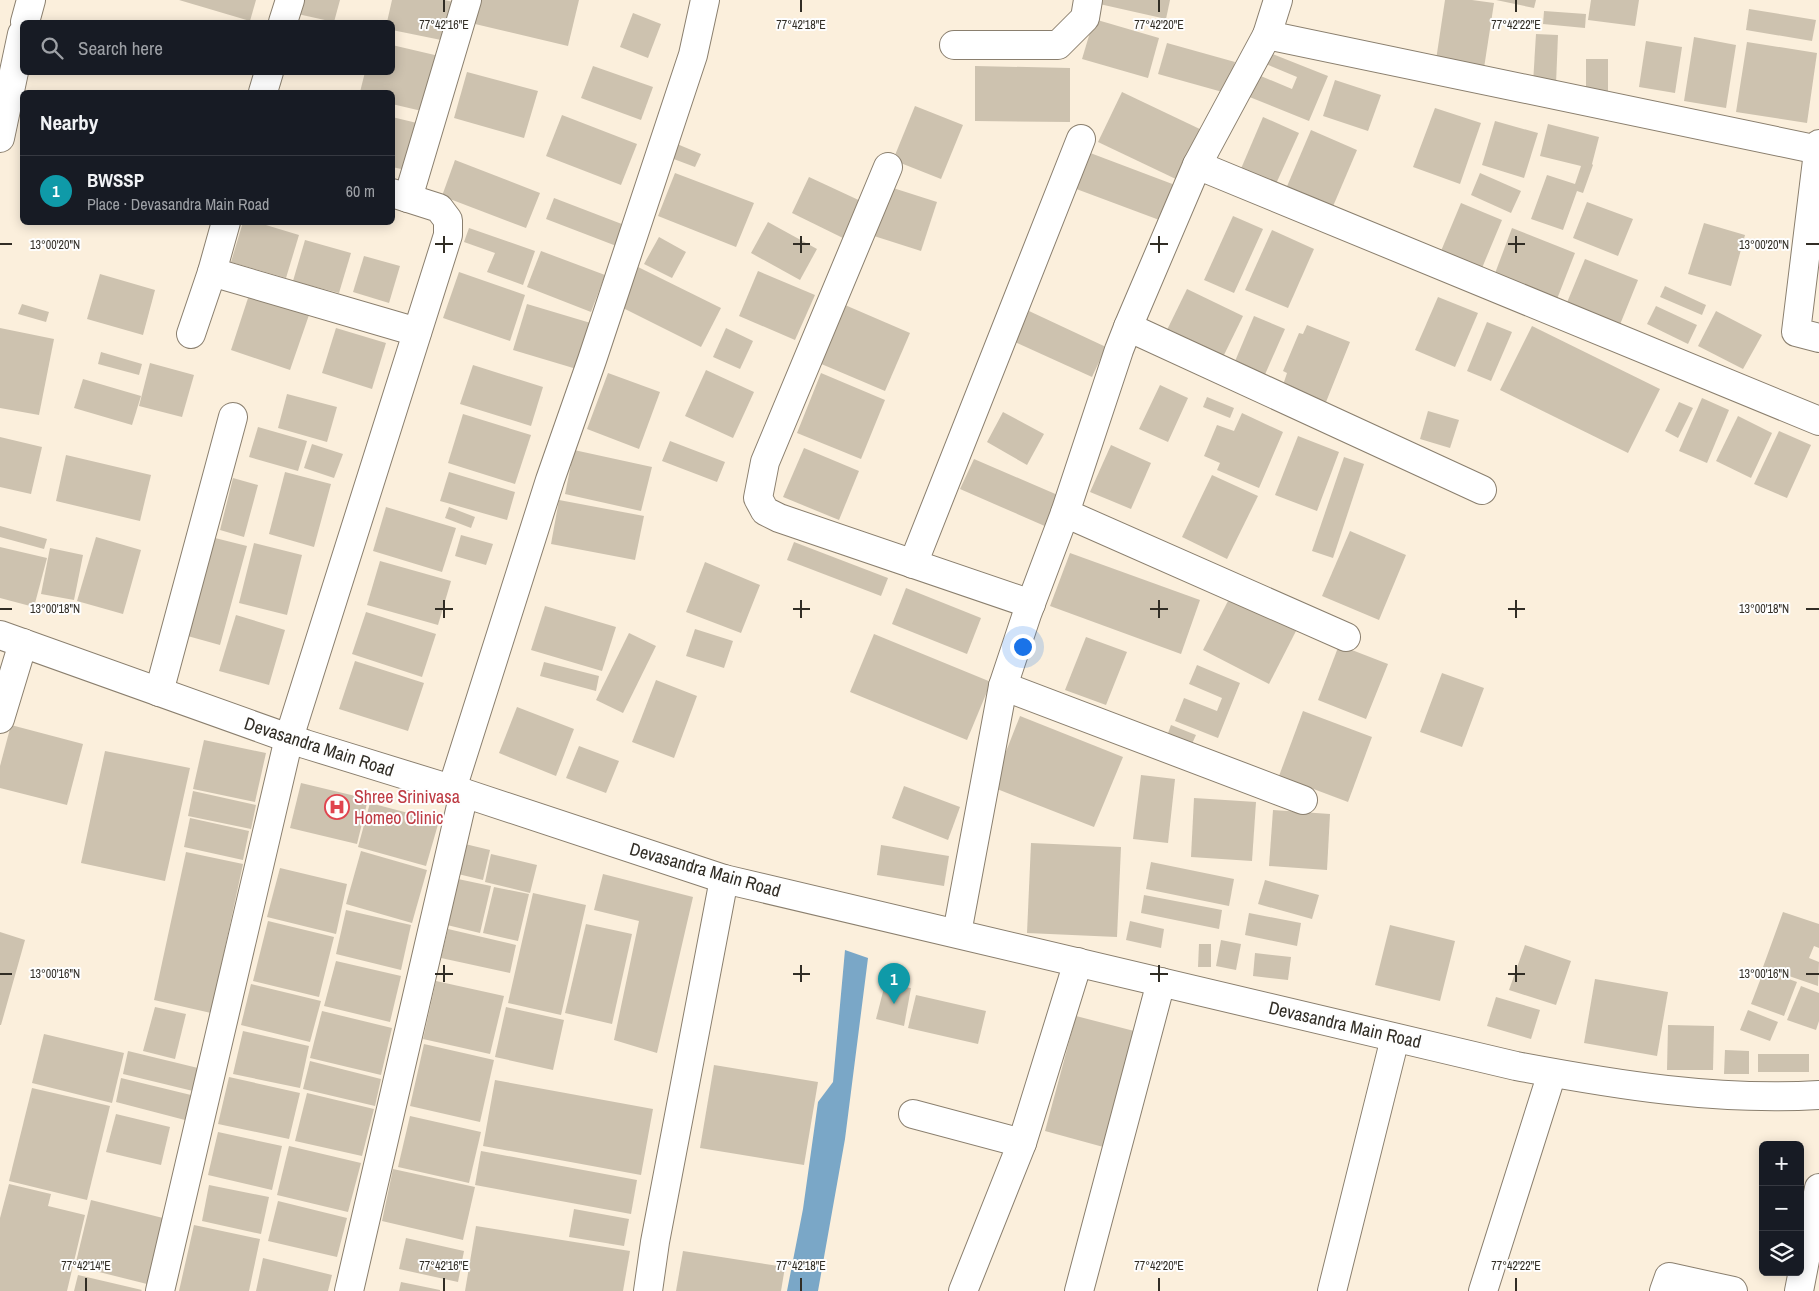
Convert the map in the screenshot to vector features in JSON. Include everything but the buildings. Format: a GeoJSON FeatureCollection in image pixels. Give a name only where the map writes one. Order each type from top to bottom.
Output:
{"type":"FeatureCollection","features":[{"type":"Feature","properties":{"kind":"street"},"geometry":{"type":"LineString","coordinates":[[26,20],[31,0]]}},
{"type":"Feature","properties":{"kind":"street"},"geometry":{"type":"LineString","coordinates":[[284,20],[290,0]]}},
{"type":"Feature","properties":{"kind":"street"},"geometry":{"type":"LineString","coordinates":[[160,1291],[289,738],[448,235],[448,220],[439,208],[400,196],[467,0]]}},
{"type":"Feature","properties":{"kind":"street"},"geometry":{"type":"LineString","coordinates":[[954,45],[1058,45],[1085,18],[1088,0]]}},
{"type":"Feature","properties":{"kind":"street"},"geometry":{"type":"LineString","coordinates":[[956,933],[1004,686],[1030,604],[1065,513],[1128,328],[1197,165],[1267,36],[1278,0]]}},
{"type":"Feature","properties":{"kind":"street"},"geometry":{"type":"LineString","coordinates":[[350,1291],[458,791],[550,480],[592,360],[693,55],[705,2]]}},
{"type":"Feature","properties":{"kind":"street"},"geometry":{"type":"LineString","coordinates":[[1267,36],[1819,148],[1796,332],[1819,338]]}},
{"type":"Feature","properties":{"kind":"street"},"geometry":{"type":"LineString","coordinates":[[0,138],[20,43]]}},
{"type":"Feature","properties":{"kind":"street"},"geometry":{"type":"LineString","coordinates":[[264,90],[268,75]]}},
{"type":"Feature","properties":{"kind":"street"},"geometry":{"type":"LineString","coordinates":[[913,564],[1081,138]]}},
{"type":"Feature","properties":{"kind":"street"},"geometry":{"type":"LineString","coordinates":[[1197,165],[1819,421]]}},
{"type":"Feature","properties":{"kind":"street"},"geometry":{"type":"LineString","coordinates":[[888,167],[765,462],[758,498],[765,511],[779,518],[1030,604]]}},
{"type":"Feature","properties":{"kind":"street"},"geometry":{"type":"LineString","coordinates":[[191,334],[225,225]]}},
{"type":"Feature","properties":{"kind":"street"},"geometry":{"type":"LineString","coordinates":[[212,272],[417,332]]}},
{"type":"Feature","properties":{"kind":"street"},"geometry":{"type":"LineString","coordinates":[[1128,328],[1482,490]]}},
{"type":"Feature","properties":{"kind":"street"},"geometry":{"type":"LineString","coordinates":[[159,692],[233,417]]}},
{"type":"Feature","properties":{"kind":"street"},"geometry":{"type":"LineString","coordinates":[[1065,513],[1346,637]]}},
{"type":"Feature","properties":{"kind":"street"},"geometry":{"type":"LineString","coordinates":[[0,719],[11,639]]}},
{"type":"Feature","properties":{"kind":"street","name":"Devasandra Main Road"},"geometry":{"type":"LineString","coordinates":[[11,639],[289,738],[458,791],[724,879],[1516,1066],[1606,1083],[1673,1091],[1741,1097],[1819,1095]]}},
{"type":"Feature","properties":{"kind":"street"},"geometry":{"type":"LineString","coordinates":[[1004,686],[1303,800]]}},
{"type":"Feature","properties":{"kind":"street"},"geometry":{"type":"LineString","coordinates":[[648,1291],[655,1242],[724,879]]}},
{"type":"Feature","properties":{"kind":"street"},"geometry":{"type":"LineString","coordinates":[[964,1291],[1022,1143],[1078,962]]}},
{"type":"Feature","properties":{"kind":"street"},"geometry":{"type":"LineString","coordinates":[[1079,1291],[1161,982]]}},
{"type":"Feature","properties":{"kind":"street"},"geometry":{"type":"LineString","coordinates":[[1332,1291],[1395,1038]]}},
{"type":"Feature","properties":{"kind":"street"},"geometry":{"type":"LineString","coordinates":[[1483,1291],[1552,1073]]}},
{"type":"Feature","properties":{"kind":"street"},"geometry":{"type":"LineString","coordinates":[[913,1114],[1022,1143]]}},
{"type":"Feature","properties":{"kind":"street"},"geometry":{"type":"LineString","coordinates":[[1799,1291],[1819,1188]]}},
{"type":"Feature","properties":{"kind":"street"},"geometry":{"type":"LineString","coordinates":[[1664,1291],[1669,1277],[1733,1291]]}},
{"type":"Feature","properties":{"kind":"water"},"geometry":{"type":"Polygon","coordinates":[[[845,950],[868,958],[845,1139],[818,1291],[787,1291],[803,1209],[818,1102],[833,1082],[845,950]]]}},
{"type":"Feature","properties":{"kind":"place","name":"Shree Srinivasa Homeo Clinic"},"geometry":{"type":"Point","coordinates":[337,807]}},
{"type":"Feature","properties":{"kind":"place","name":"BWSSP"},"geometry":{"type":"Point","coordinates":[894,1004]}}]}
